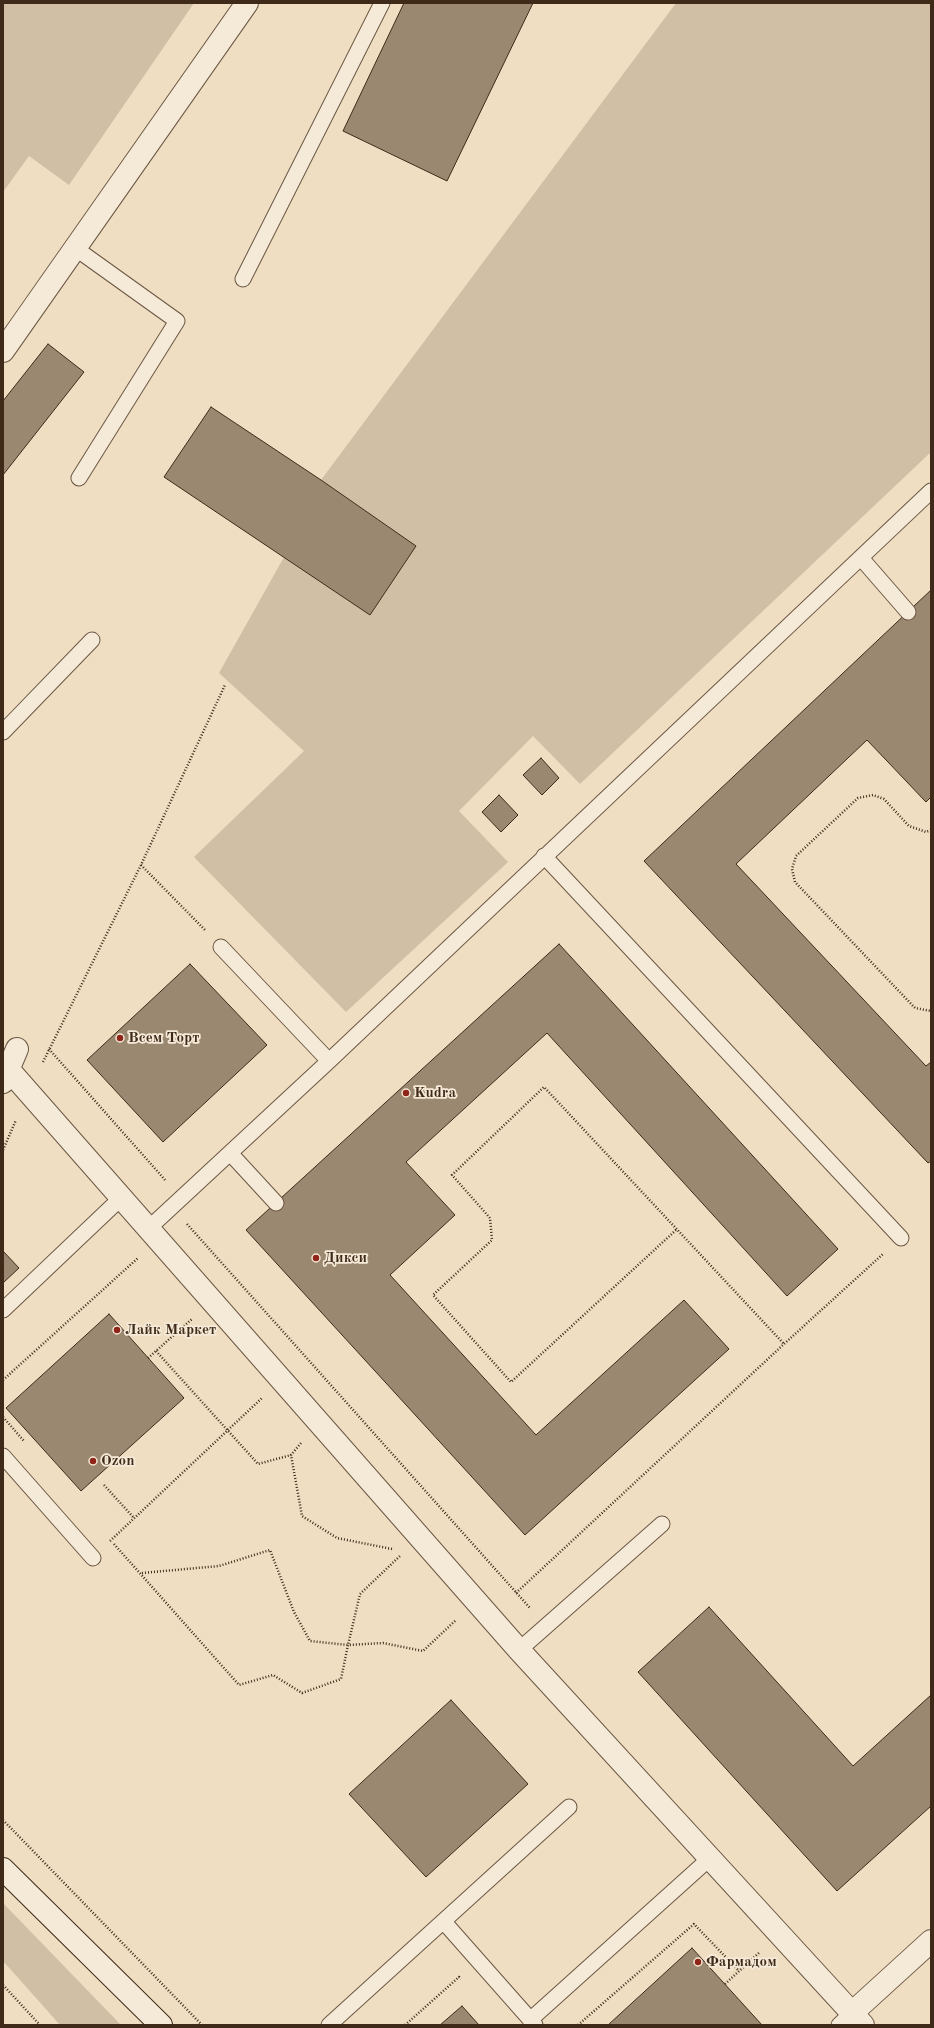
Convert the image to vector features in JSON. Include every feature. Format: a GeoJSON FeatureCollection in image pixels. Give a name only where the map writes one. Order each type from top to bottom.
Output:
{"type":"FeatureCollection","features":[{"type":"Feature","properties":{"kind":"street"},"geometry":{"type":"LineString","coordinates":[[3,351],[247,3]]}},
{"type":"Feature","properties":{"kind":"street"},"geometry":{"type":"LineString","coordinates":[[18,1048],[6,1076],[28,1092],[519,1650],[709,1859],[851,2021],[931,1941]]}},
{"type":"Feature","properties":{"kind":"street"},"geometry":{"type":"LineString","coordinates":[[3,1869],[162,2025]]}},
{"type":"Feature","properties":{"kind":"lane"},"geometry":{"type":"LineString","coordinates":[[243,279],[382,3]]}},
{"type":"Feature","properties":{"kind":"lane"},"geometry":{"type":"LineString","coordinates":[[75,248],[177,321],[79,478]]}},
{"type":"Feature","properties":{"kind":"lane"},"geometry":{"type":"LineString","coordinates":[[149,1228],[329,1061],[544,856],[930,495]]}},
{"type":"Feature","properties":{"kind":"lane"},"geometry":{"type":"LineString","coordinates":[[861,558],[908,612]]}},
{"type":"Feature","properties":{"kind":"lane"},"geometry":{"type":"LineString","coordinates":[[3,732],[92,640]]}},
{"type":"Feature","properties":{"kind":"lane"},"geometry":{"type":"LineString","coordinates":[[544,856],[901,1238]]}},
{"type":"Feature","properties":{"kind":"lane"},"geometry":{"type":"LineString","coordinates":[[221,947],[329,1061]]}},
{"type":"Feature","properties":{"kind":"lane"},"geometry":{"type":"LineString","coordinates":[[230,1153],[276,1203]]}},
{"type":"Feature","properties":{"kind":"lane"},"geometry":{"type":"LineString","coordinates":[[3,1310],[121,1198]]}},
{"type":"Feature","properties":{"kind":"lane"},"geometry":{"type":"LineString","coordinates":[[3,1456],[93,1558]]}},
{"type":"Feature","properties":{"kind":"lane"},"geometry":{"type":"LineString","coordinates":[[519,1650],[662,1524]]}},
{"type":"Feature","properties":{"kind":"lane"},"geometry":{"type":"LineString","coordinates":[[329,2025],[569,1807]]}},
{"type":"Feature","properties":{"kind":"lane"},"geometry":{"type":"LineString","coordinates":[[444,1922],[532,2023],[709,1859]]}},
{"type":"Feature","properties":{"kind":"path"},"geometry":{"type":"LineString","coordinates":[[28,1092],[141,865],[224,685]]}},
{"type":"Feature","properties":{"kind":"path"},"geometry":{"type":"LineString","coordinates":[[931,830],[926,832],[909,826],[884,799],[873,795],[858,798],[796,856],[792,869],[795,882],[915,1008],[931,1012]]}},
{"type":"Feature","properties":{"kind":"path"},"geometry":{"type":"LineString","coordinates":[[141,865],[221,947]]}},
{"type":"Feature","properties":{"kind":"path"},"geometry":{"type":"LineString","coordinates":[[49,1049],[177,1202],[516,1593],[547,1626]]}},
{"type":"Feature","properties":{"kind":"path"},"geometry":{"type":"LineString","coordinates":[[676,1230],[511,1382],[432,1295],[492,1240],[490,1218],[452,1176],[544,1087],[784,1344]]}},
{"type":"Feature","properties":{"kind":"path"},"geometry":{"type":"LineString","coordinates":[[516,1593],[784,1344],[901,1238]]}},
{"type":"Feature","properties":{"kind":"path"},"geometry":{"type":"LineString","coordinates":[[3,1380],[140,1255]]}},
{"type":"Feature","properties":{"kind":"path"},"geometry":{"type":"LineString","coordinates":[[148,1358],[195,1316]]}},
{"type":"Feature","properties":{"kind":"path"},"geometry":{"type":"LineString","coordinates":[[156,1351],[258,1464],[291,1454],[303,1440]]}},
{"type":"Feature","properties":{"kind":"path"},"geometry":{"type":"LineString","coordinates":[[93,1558],[110,1540],[265,1394]]}},
{"type":"Feature","properties":{"kind":"path"},"geometry":{"type":"LineString","coordinates":[[3,1417],[29,1446]]}},
{"type":"Feature","properties":{"kind":"path"},"geometry":{"type":"LineString","coordinates":[[291,1454],[302,1516],[337,1538],[397,1550]]}},
{"type":"Feature","properties":{"kind":"path"},"geometry":{"type":"LineString","coordinates":[[104,1485],[134,1518]]}},
{"type":"Feature","properties":{"kind":"path"},"geometry":{"type":"LineString","coordinates":[[105,1534],[141,1573],[238,1685],[272,1675],[302,1693],[342,1679],[360,1594],[404,1551]]}},
{"type":"Feature","properties":{"kind":"path"},"geometry":{"type":"LineString","coordinates":[[141,1573],[219,1566],[270,1550],[294,1612],[310,1641],[348,1645],[383,1643],[423,1651],[456,1619]]}},
{"type":"Feature","properties":{"kind":"path"},"geometry":{"type":"LineString","coordinates":[[3,1820],[202,2025]]}},
{"type":"Feature","properties":{"kind":"path"},"geometry":{"type":"LineString","coordinates":[[578,2025],[694,1924],[739,1971]]}},
{"type":"Feature","properties":{"kind":"path"},"geometry":{"type":"LineString","coordinates":[[725,1984],[765,1947]]}},
{"type":"Feature","properties":{"kind":"path"},"geometry":{"type":"LineString","coordinates":[[404,2025],[460,1977],[464,1982]]}},
{"type":"Feature","properties":{"kind":"path"},"geometry":{"type":"LineString","coordinates":[[3,1984],[40,2025]]}},
{"type":"Feature","properties":{"kind":"shaded area"},"geometry":{"type":"Polygon","coordinates":[[[3,3],[194,3],[69,185],[29,156],[3,192],[3,3]]]}},
{"type":"Feature","properties":{"kind":"shaded area"},"geometry":{"type":"Polygon","coordinates":[[[676,3],[931,3],[931,452],[580,784],[533,736],[459,811],[508,862],[346,1012],[194,857],[304,751],[219,673],[284,557],[370,615],[416,546],[321,480],[676,3]]]}},
{"type":"Feature","properties":{"kind":"shaded area"},"geometry":{"type":"Polygon","coordinates":[[[3,1903],[121,2025],[60,2025],[3,1961],[3,1903]]]}},
{"type":"Feature","properties":{"kind":"building"},"geometry":{"type":"Polygon","coordinates":[[[404,3],[533,3],[447,181],[343,131],[404,3]]]}},
{"type":"Feature","properties":{"kind":"building"},"geometry":{"type":"Polygon","coordinates":[[[48,344],[84,372],[3,475],[3,401],[48,344]]]}},
{"type":"Feature","properties":{"kind":"building"},"geometry":{"type":"Polygon","coordinates":[[[211,407],[321,480],[416,546],[370,615],[164,477],[211,407]]]}},
{"type":"Feature","properties":{"kind":"building"},"geometry":{"type":"Polygon","coordinates":[[[931,590],[931,797],[926,802],[867,740],[736,864],[926,1066],[931,1062],[931,1161],[928,1163],[644,861],[931,590]]]}},
{"type":"Feature","properties":{"kind":"building"},"geometry":{"type":"Polygon","coordinates":[[[541,758],[559,778],[542,795],[523,775],[541,758]]]}},
{"type":"Feature","properties":{"kind":"building"},"geometry":{"type":"Polygon","coordinates":[[[499,795],[518,815],[501,832],[482,812],[499,795]]]}},
{"type":"Feature","properties":{"kind":"building"},"geometry":{"type":"Polygon","coordinates":[[[559,944],[838,1249],[787,1296],[547,1033],[406,1162],[455,1215],[390,1275],[536,1435],[684,1300],[729,1349],[525,1535],[246,1230],[559,944]]]}},
{"type":"Feature","properties":{"kind":"building"},"geometry":{"type":"Polygon","coordinates":[[[190,964],[267,1045],[163,1142],[87,1060],[190,964]]]}},
{"type":"Feature","properties":{"kind":"building"},"geometry":{"type":"Polygon","coordinates":[[[3,1251],[19,1268],[3,1283],[3,1251]]]}},
{"type":"Feature","properties":{"kind":"building"},"geometry":{"type":"Polygon","coordinates":[[[109,1314],[184,1398],[81,1491],[6,1408],[109,1314]]]}},
{"type":"Feature","properties":{"kind":"building"},"geometry":{"type":"Polygon","coordinates":[[[709,1607],[853,1766],[931,1695],[931,1806],[837,1891],[638,1672],[709,1607]]]}},
{"type":"Feature","properties":{"kind":"building"},"geometry":{"type":"Polygon","coordinates":[[[451,1700],[528,1784],[426,1877],[349,1794],[451,1700]]]}},
{"type":"Feature","properties":{"kind":"building"},"geometry":{"type":"Polygon","coordinates":[[[692,1948],[762,2025],[608,2025],[692,1948]]]}},
{"type":"Feature","properties":{"kind":"building"},"geometry":{"type":"Polygon","coordinates":[[[462,2006],[479,2025],[440,2025],[462,2006]]]}},
{"type":"Feature","properties":{"kind":"place","name":"Всем Торт"},"geometry":{"type":"Point","coordinates":[120,1038]}},
{"type":"Feature","properties":{"kind":"place","name":"Kudra"},"geometry":{"type":"Point","coordinates":[406,1093]}},
{"type":"Feature","properties":{"kind":"place","name":"Дикси"},"geometry":{"type":"Point","coordinates":[316,1258]}},
{"type":"Feature","properties":{"kind":"place","name":"Лайк Маркет"},"geometry":{"type":"Point","coordinates":[117,1330]}},
{"type":"Feature","properties":{"kind":"place","name":"Ozon"},"geometry":{"type":"Point","coordinates":[93,1461]}},
{"type":"Feature","properties":{"kind":"place","name":"Фармадом"},"geometry":{"type":"Point","coordinates":[698,1962]}}]}
